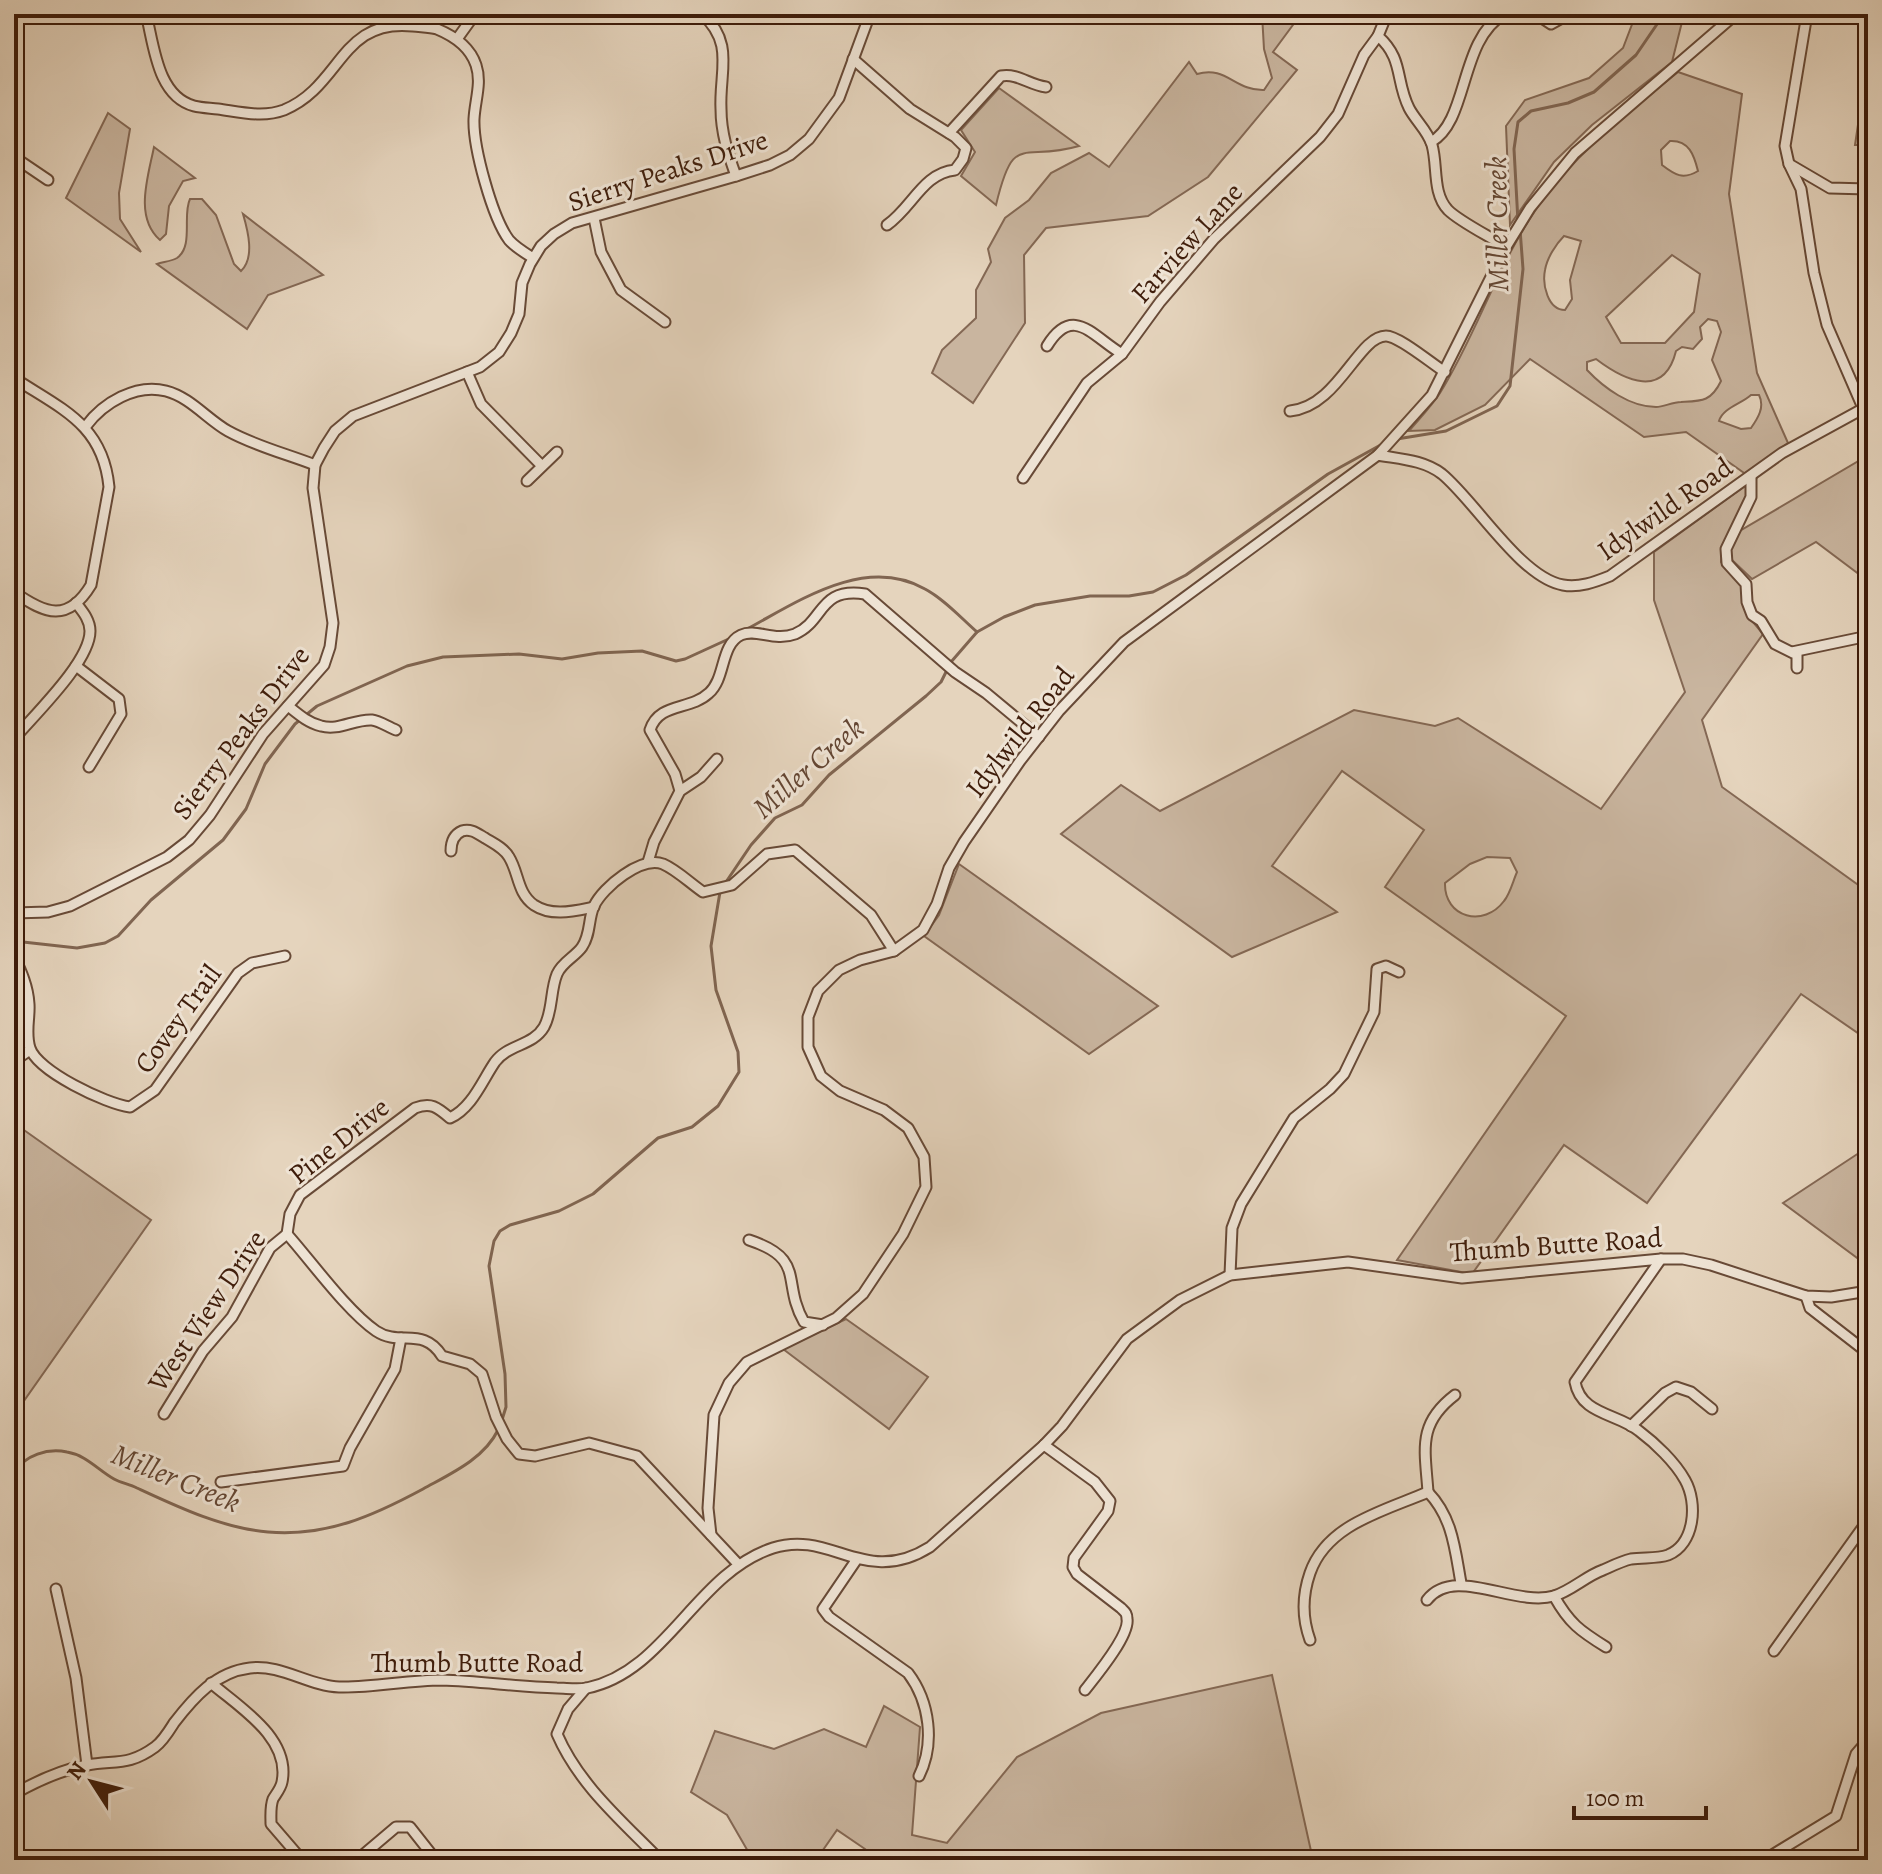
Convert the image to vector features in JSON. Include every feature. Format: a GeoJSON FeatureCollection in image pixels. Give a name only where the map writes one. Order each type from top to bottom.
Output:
{"type":"FeatureCollection","features":[{"type":"Feature","properties":{"kind":"street"},"geometry":{"type":"LineString","coordinates":[[146,14],[161,74],[171,91],[191,105],[261,115],[282,111],[317,90],[358,38],[372,30],[392,24],[434,28],[457,39],[476,65],[479,86],[474,119],[477,152],[499,220],[510,241],[533,258]]}},
{"type":"Feature","properties":{"kind":"street"},"geometry":{"type":"LineString","coordinates":[[457,39],[475,14]]}},
{"type":"Feature","properties":{"kind":"street"},"geometry":{"type":"LineString","coordinates":[[702,14],[711,23],[722,45],[725,66],[720,106],[724,142],[736,176]]}},
{"type":"Feature","properties":{"kind":"street","name":"Sierry Peaks Drive"},"geometry":{"type":"LineString","coordinates":[[14,913],[48,912],[70,906],[167,857],[189,840],[210,815],[263,734],[324,665],[333,623],[313,488],[315,465],[335,431],[353,416],[480,367],[499,352],[519,314],[522,283],[533,258],[554,234],[572,223],[736,176],[790,155],[809,139],[839,98],[870,14]]}},
{"type":"Feature","properties":{"kind":"street","name":"Farview Lane"},"geometry":{"type":"LineString","coordinates":[[1023,478],[1087,383],[1122,354],[1160,302],[1214,239],[1338,114],[1364,55],[1378,36],[1387,14]]}},
{"type":"Feature","properties":{"kind":"street"},"geometry":{"type":"LineString","coordinates":[[1431,142],[1439,138],[1453,115],[1478,43],[1497,18],[1504,14]]}},
{"type":"Feature","properties":{"kind":"street"},"geometry":{"type":"LineString","coordinates":[[1536,14],[1551,24],[1560,19],[1561,14]]}},
{"type":"Feature","properties":{"kind":"street"},"geometry":{"type":"LineString","coordinates":[[1378,455],[1432,395],[1506,247],[1530,208],[1575,153],[1736,14]]}},
{"type":"Feature","properties":{"kind":"street"},"geometry":{"type":"LineString","coordinates":[[1807,14],[1785,146],[1789,164],[1801,189],[1814,273],[1827,325],[1866,407]]}},
{"type":"Feature","properties":{"kind":"street"},"geometry":{"type":"LineString","coordinates":[[1378,36],[1390,47],[1399,63],[1401,90],[1431,142],[1438,190],[1448,209],[1506,247]]}},
{"type":"Feature","properties":{"kind":"street"},"geometry":{"type":"LineString","coordinates":[[853,59],[910,109],[949,133],[966,148],[955,170],[932,176],[909,206],[887,225]]}},
{"type":"Feature","properties":{"kind":"street"},"geometry":{"type":"LineString","coordinates":[[949,133],[1001,76],[1013,74],[1036,86],[1046,87]]}},
{"type":"Feature","properties":{"kind":"street"},"geometry":{"type":"LineString","coordinates":[[14,157],[48,180]]}},
{"type":"Feature","properties":{"kind":"street"},"geometry":{"type":"LineString","coordinates":[[1789,164],[1830,188],[1868,189]]}},
{"type":"Feature","properties":{"kind":"street"},"geometry":{"type":"LineString","coordinates":[[594,218],[601,252],[621,290],[665,322]]}},
{"type":"Feature","properties":{"kind":"street"},"geometry":{"type":"LineString","coordinates":[[1047,346],[1055,333],[1071,324],[1080,325],[1122,354]]}},
{"type":"Feature","properties":{"kind":"street"},"geometry":{"type":"LineString","coordinates":[[1290,411],[1305,410],[1320,400],[1340,382],[1372,340],[1386,336],[1445,372]]}},
{"type":"Feature","properties":{"kind":"street"},"geometry":{"type":"LineString","coordinates":[[467,372],[481,404],[542,466]]}},
{"type":"Feature","properties":{"kind":"street"},"geometry":{"type":"LineString","coordinates":[[14,378],[86,426],[99,447],[108,471],[109,487],[91,585],[76,603],[59,612],[39,610],[14,592]]}},
{"type":"Feature","properties":{"kind":"street"},"geometry":{"type":"LineString","coordinates":[[86,426],[96,413],[121,396],[144,390],[166,390],[184,399],[229,432],[315,465]]}},
{"type":"Feature","properties":{"kind":"street","name":"Idylwild Road"},"geometry":{"type":"LineString","coordinates":[[711,1535],[708,1483],[714,1415],[729,1383],[747,1362],[836,1318],[863,1294],[903,1234],[926,1187],[924,1157],[908,1128],[884,1110],[840,1091],[821,1076],[808,1047],[808,1017],[818,991],[839,970],[860,960],[894,951],[923,930],[937,904],[949,868],[964,842],[1039,737],[1124,642],[1378,455],[1421,462],[1442,474],[1532,571],[1561,585],[1588,585],[1610,576],[1782,453],[1866,407]]}},
{"type":"Feature","properties":{"kind":"street"},"geometry":{"type":"LineString","coordinates":[[527,481],[557,452]]}},
{"type":"Feature","properties":{"kind":"street"},"geometry":{"type":"LineString","coordinates":[[1751,476],[1751,497],[1726,549],[1727,563],[1746,584],[1747,602],[1752,615],[1761,621],[1775,644],[1797,655],[1797,668]]}},
{"type":"Feature","properties":{"kind":"street"},"geometry":{"type":"LineString","coordinates":[[680,791],[675,774],[650,730],[653,720],[663,711],[707,696],[717,685],[728,647],[738,636],[751,632],[766,637],[786,637],[799,632],[833,598],[849,591],[865,594],[955,672],[1039,737]]}},
{"type":"Feature","properties":{"kind":"street"},"geometry":{"type":"LineString","coordinates":[[14,739],[86,653],[90,632],[87,618],[76,603]]}},
{"type":"Feature","properties":{"kind":"street"},"geometry":{"type":"LineString","coordinates":[[1792,652],[1868,636]]}},
{"type":"Feature","properties":{"kind":"street"},"geometry":{"type":"LineString","coordinates":[[76,666],[119,699],[121,714],[89,767]]}},
{"type":"Feature","properties":{"kind":"street"},"geometry":{"type":"LineString","coordinates":[[288,706],[321,727],[340,727],[375,720],[396,730]]}},
{"type":"Feature","properties":{"kind":"street"},"geometry":{"type":"LineString","coordinates":[[717,759],[701,777],[680,791],[654,842],[648,862],[662,864],[703,892],[732,885],[767,854],[795,850],[871,915],[894,951]]}},
{"type":"Feature","properties":{"kind":"street"},"geometry":{"type":"LineString","coordinates":[[451,851],[456,835],[473,831],[509,856],[523,896],[536,907],[560,913],[594,907]]}},
{"type":"Feature","properties":{"kind":"street","name":"Pine Drive"},"geometry":{"type":"LineString","coordinates":[[287,1234],[290,1214],[300,1195],[310,1187],[415,1108],[426,1104],[437,1106],[450,1118],[459,1114],[505,1051],[535,1039],[544,1027],[559,969],[582,947],[591,927],[594,907],[612,882],[648,862]]}},
{"type":"Feature","properties":{"kind":"street"},"geometry":{"type":"LineString","coordinates":[[14,956],[25,981],[29,1004],[27,1035],[30,1050],[14,1061]]}},
{"type":"Feature","properties":{"kind":"street","name":"Covey Trail"},"geometry":{"type":"LineString","coordinates":[[30,1050],[40,1063],[102,1100],[130,1107],[155,1090],[238,973],[252,963],[285,956]]}},
{"type":"Feature","properties":{"kind":"street"},"geometry":{"type":"LineString","coordinates":[[1230,1275],[1232,1228],[1241,1204],[1294,1118],[1344,1074],[1374,1012],[1377,969],[1386,966],[1399,972]]}},
{"type":"Feature","properties":{"kind":"street"},"geometry":{"type":"LineString","coordinates":[[287,1234],[363,1321],[380,1333],[401,1338],[421,1337],[435,1345],[442,1356],[470,1364],[482,1374],[496,1417],[519,1454],[535,1456],[589,1443],[637,1456],[738,1564]]}},
{"type":"Feature","properties":{"kind":"street","name":"West View Drive"},"geometry":{"type":"LineString","coordinates":[[164,1414],[203,1351],[232,1317],[270,1248],[287,1234]]}},
{"type":"Feature","properties":{"kind":"street"},"geometry":{"type":"LineString","coordinates":[[749,1240],[771,1247],[782,1257],[789,1267],[797,1311],[804,1322],[823,1325]]}},
{"type":"Feature","properties":{"kind":"street"},"geometry":{"type":"LineString","coordinates":[[1427,1600],[1435,1590],[1461,1583],[1516,1596],[1554,1596],[1594,1573],[1629,1560],[1667,1555],[1679,1547],[1691,1527],[1692,1506],[1686,1481],[1664,1454],[1631,1426],[1579,1398],[1575,1382],[1661,1259]]}},
{"type":"Feature","properties":{"kind":"street","name":"Thumb Butte Road"},"geometry":{"type":"LineString","coordinates":[[14,1794],[42,1778],[87,1765],[128,1762],[158,1745],[189,1702],[223,1676],[260,1667],[336,1687],[439,1680],[586,1688],[632,1669],[707,1591],[738,1564],[775,1547],[808,1544],[857,1559],[888,1563],[913,1558],[930,1547],[1044,1445],[1062,1426],[1127,1339],[1180,1300],[1230,1275],[1348,1262],[1462,1278],[1683,1259],[1806,1296],[1831,1297],[1868,1291]]}},
{"type":"Feature","properties":{"kind":"street"},"geometry":{"type":"LineString","coordinates":[[1806,1296],[1810,1308],[1868,1353]]}},
{"type":"Feature","properties":{"kind":"street"},"geometry":{"type":"LineString","coordinates":[[221,1482],[343,1466],[395,1369],[401,1338]]}},
{"type":"Feature","properties":{"kind":"street"},"geometry":{"type":"LineString","coordinates":[[1631,1426],[1665,1393],[1676,1387],[1691,1392],[1712,1409]]}},
{"type":"Feature","properties":{"kind":"street"},"geometry":{"type":"LineString","coordinates":[[1455,1395],[1438,1408],[1428,1424],[1424,1441],[1428,1492],[1441,1506],[1456,1545],[1461,1583]]}},
{"type":"Feature","properties":{"kind":"street"},"geometry":{"type":"LineString","coordinates":[[1044,1445],[1095,1482],[1110,1501],[1108,1511],[1074,1558],[1073,1567],[1077,1574],[1121,1608],[1127,1614],[1128,1622],[1112,1653],[1085,1690]]}},
{"type":"Feature","properties":{"kind":"street"},"geometry":{"type":"LineString","coordinates":[[1310,1640],[1305,1626],[1305,1586],[1314,1560],[1328,1541],[1350,1526],[1428,1492]]}},
{"type":"Feature","properties":{"kind":"street"},"geometry":{"type":"LineString","coordinates":[[1774,1651],[1868,1520]]}},
{"type":"Feature","properties":{"kind":"street"},"geometry":{"type":"LineString","coordinates":[[857,1559],[823,1609],[829,1617],[908,1673],[916,1683],[925,1709],[928,1735],[924,1765],[919,1776]]}},
{"type":"Feature","properties":{"kind":"street"},"geometry":{"type":"LineString","coordinates":[[56,1589],[76,1678],[87,1765]]}},
{"type":"Feature","properties":{"kind":"street"},"geometry":{"type":"LineString","coordinates":[[1554,1596],[1574,1626],[1606,1647]]}},
{"type":"Feature","properties":{"kind":"street"},"geometry":{"type":"LineString","coordinates":[[211,1683],[269,1735],[278,1750],[282,1783],[271,1803],[271,1824],[302,1860]]}},
{"type":"Feature","properties":{"kind":"street"},"geometry":{"type":"LineString","coordinates":[[586,1688],[568,1709],[557,1734],[567,1758],[586,1785],[660,1860]]}},
{"type":"Feature","properties":{"kind":"street"},"geometry":{"type":"LineString","coordinates":[[1764,1860],[1836,1816],[1856,1754],[1868,1740]]}},
{"type":"Feature","properties":{"kind":"street"},"geometry":{"type":"LineString","coordinates":[[357,1860],[396,1827],[410,1827],[436,1860]]}},
{"type":"Feature","properties":{"kind":"shaded area"},"geometry":{"type":"Polygon","coordinates":[[[1262,14],[1301,14],[1273,52],[1297,70],[1208,177],[1148,216],[1046,228],[1024,255],[1025,323],[973,403],[932,373],[942,350],[976,318],[976,290],[991,262],[988,249],[1005,218],[1029,200],[1051,173],[1089,153],[1109,167],[1189,62],[1197,74],[1216,73],[1245,87],[1264,90],[1272,78],[1264,49],[1262,14]]]}},
{"type":"Feature","properties":{"kind":"shaded area"},"geometry":{"type":"Polygon","coordinates":[[[1636,14],[1684,14],[1672,62],[1592,125],[1554,162],[1510,225],[1506,126],[1525,100],[1589,78],[1623,48],[1636,14]]]}},
{"type":"Feature","properties":{"kind":"shaded area"},"geometry":{"type":"Polygon","coordinates":[[[1868,57],[1868,145],[1855,145],[1868,57]]]}},
{"type":"Feature","properties":{"kind":"shaded area"},"geometry":{"type":"Polygon","coordinates":[[[1678,72],[1742,94],[1729,194],[1757,373],[1788,443],[1747,475],[1686,432],[1644,437],[1530,359],[1485,405],[1435,430],[1409,431],[1436,398],[1453,370],[1510,253],[1537,208],[1585,152],[1678,72]],[[1670,141],[1661,150],[1662,165],[1671,171],[1683,176],[1698,171],[1692,154],[1682,143],[1670,141]],[[1564,236],[1552,252],[1544,283],[1550,301],[1565,310],[1572,299],[1570,280],[1581,241],[1564,236]],[[1672,255],[1606,317],[1621,343],[1665,343],[1694,312],[1700,274],[1672,255]],[[1708,319],[1700,327],[1702,339],[1693,349],[1682,347],[1676,351],[1663,376],[1653,380],[1631,379],[1596,359],[1587,362],[1587,370],[1609,390],[1637,404],[1656,407],[1700,400],[1709,397],[1721,381],[1712,360],[1721,332],[1717,321],[1708,319]],[[1751,395],[1733,406],[1719,421],[1741,429],[1751,428],[1760,412],[1761,399],[1759,395],[1751,395]]]}},
{"type":"Feature","properties":{"kind":"shaded area"},"geometry":{"type":"Polygon","coordinates":[[[999,88],[1079,146],[1022,154],[1015,158],[1008,167],[996,205],[961,176],[975,152],[961,130],[999,88]]]}},
{"type":"Feature","properties":{"kind":"shaded area"},"geometry":{"type":"Polygon","coordinates":[[[108,113],[130,129],[119,193],[120,219],[141,252],[66,198],[108,113]]]}},
{"type":"Feature","properties":{"kind":"shaded area"},"geometry":{"type":"Polygon","coordinates":[[[154,147],[195,178],[183,181],[169,206],[166,234],[160,240],[152,231],[145,208],[146,184],[154,147]]]}},
{"type":"Feature","properties":{"kind":"shaded area"},"geometry":{"type":"Polygon","coordinates":[[[190,199],[202,199],[216,215],[234,264],[241,271],[249,252],[243,214],[323,275],[268,295],[247,329],[157,264],[175,259],[182,253],[190,199]]]}},
{"type":"Feature","properties":{"kind":"shaded area"},"geometry":{"type":"Polygon","coordinates":[[[1867,456],[1868,581],[1816,542],[1752,579],[1731,559],[1730,550],[1738,532],[1867,456]]]}},
{"type":"Feature","properties":{"kind":"shaded area"},"geometry":{"type":"Polygon","coordinates":[[[1746,485],[1747,494],[1723,546],[1721,562],[1739,582],[1748,616],[1763,634],[1702,720],[1722,787],[1868,892],[1868,1040],[1801,994],[1647,1203],[1564,1145],[1472,1274],[1397,1260],[1566,1016],[1385,887],[1424,830],[1342,771],[1272,866],[1337,912],[1232,957],[1061,834],[1121,785],[1160,811],[1354,710],[1435,726],[1458,718],[1601,809],[1685,692],[1654,600],[1654,552],[1746,485]],[[1487,857],[1470,864],[1445,883],[1451,904],[1458,911],[1476,916],[1496,909],[1510,891],[1517,872],[1510,858],[1487,857]]]}},
{"type":"Feature","properties":{"kind":"shaded area"},"geometry":{"type":"Polygon","coordinates":[[[959,864],[1158,1006],[1089,1054],[924,936],[939,915],[959,864]]]}},
{"type":"Feature","properties":{"kind":"shaded area"},"geometry":{"type":"Polygon","coordinates":[[[14,1123],[151,1220],[14,1415],[14,1123]]]}},
{"type":"Feature","properties":{"kind":"shaded area"},"geometry":{"type":"Polygon","coordinates":[[[1868,1147],[1868,1266],[1783,1203],[1868,1147]]]}},
{"type":"Feature","properties":{"kind":"shaded area"},"geometry":{"type":"Polygon","coordinates":[[[846,1319],[928,1377],[889,1429],[783,1349],[846,1319]]]}},
{"type":"Feature","properties":{"kind":"shaded area"},"geometry":{"type":"Polygon","coordinates":[[[1272,1675],[1313,1860],[859,1860],[865,1849],[837,1830],[816,1860],[753,1860],[727,1815],[691,1792],[715,1731],[774,1749],[824,1729],[866,1747],[884,1706],[920,1727],[912,1835],[947,1843],[1017,1757],[1101,1713],[1272,1675]]]}},
{"type":"Feature","properties":{"kind":"waterway","name":"Miller Creek"},"geometry":{"type":"LineString","coordinates":[[1518,222],[1514,149],[1518,122],[1531,111],[1568,103],[1594,92],[1636,55],[1664,14]]}},
{"type":"Feature","properties":{"kind":"waterway","name":"Miller Creek"},"geometry":{"type":"LineString","coordinates":[[1397,439],[1446,431],[1497,406],[1510,386],[1523,269],[1520,229]]}},
{"type":"Feature","properties":{"kind":"waterway","name":"Miller Creek"},"geometry":{"type":"LineString","coordinates":[[726,882],[751,845],[775,818],[802,805],[829,775],[926,696],[941,682],[951,662],[977,632],[1035,605],[1090,596],[1129,596],[1153,592],[1186,575],[1328,474],[1386,442]]}},
{"type":"Feature","properties":{"kind":"waterway"},"geometry":{"type":"LineString","coordinates":[[747,629],[810,595],[856,579],[879,577],[902,580],[925,589],[946,603],[977,632]]}},
{"type":"Feature","properties":{"kind":"waterway"},"geometry":{"type":"LineString","coordinates":[[14,941],[77,948],[105,943],[118,936],[151,900],[223,840],[246,809],[265,764],[295,724],[317,706],[407,666],[443,657],[519,654],[562,659],[642,651],[676,661],[733,637]]}},
{"type":"Feature","properties":{"kind":"waterway","name":"Miller Creek"},"geometry":{"type":"LineString","coordinates":[[501,1423],[506,1407],[505,1374],[489,1266],[494,1241],[500,1231],[510,1225],[559,1211],[593,1194],[658,1138],[692,1127],[718,1106],[739,1072],[738,1052],[716,990],[711,946],[720,892]]}},
{"type":"Feature","properties":{"kind":"waterway","name":"Miller Creek"},"geometry":{"type":"LineString","coordinates":[[14,1472],[38,1454],[67,1452],[86,1459],[117,1480],[184,1509],[251,1530],[289,1533],[329,1528],[386,1508],[455,1471],[484,1449],[498,1430]]}}]}
